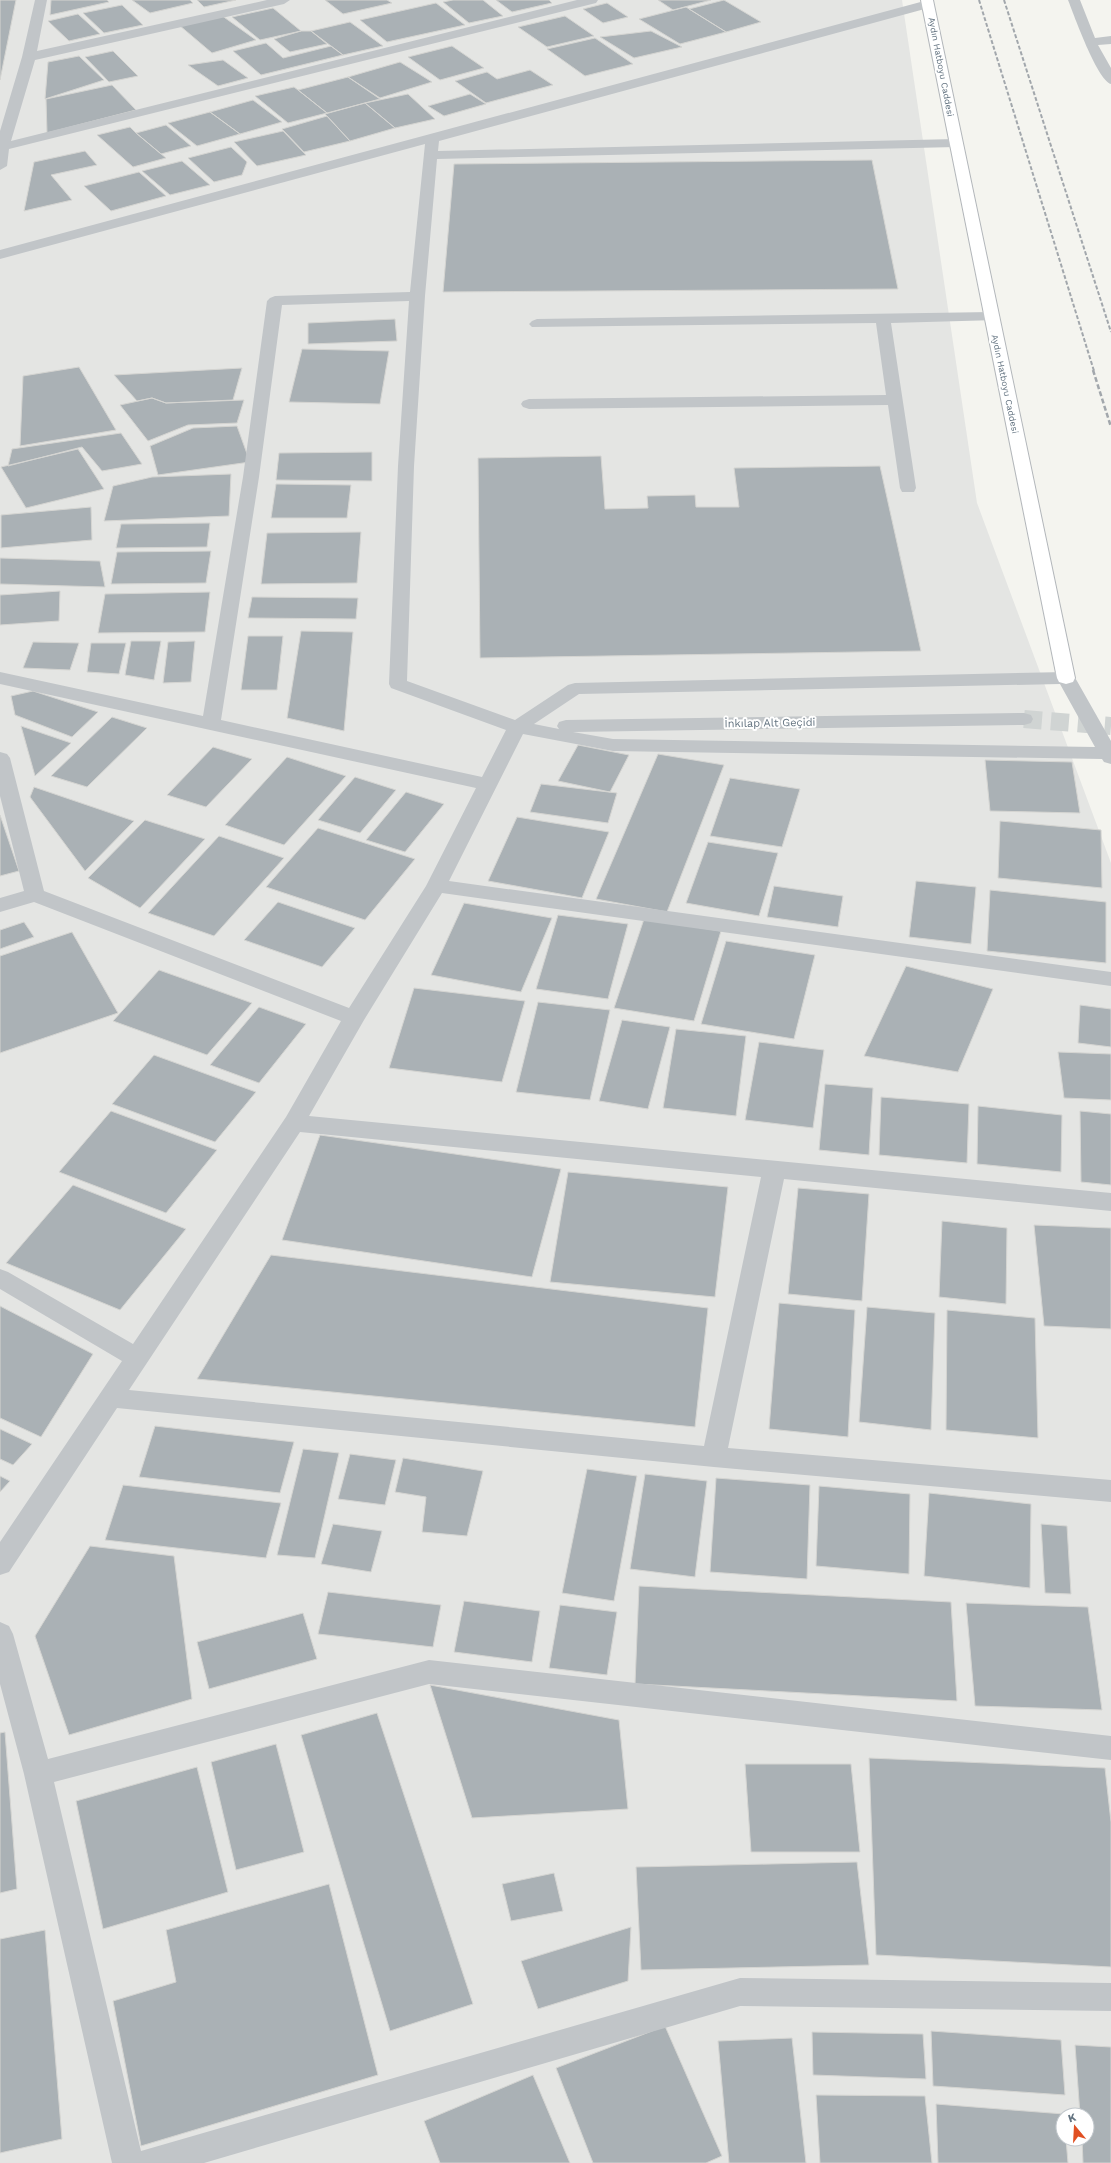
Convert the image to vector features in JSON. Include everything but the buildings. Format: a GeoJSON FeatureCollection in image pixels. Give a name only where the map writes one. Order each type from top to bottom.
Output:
{"type":"FeatureCollection","features":[{"type":"Feature","properties":{"kind":"main road","name":"Aydın Hatboyu Caddesi"},"geometry":{"type":"LineString","coordinates":[[928,2],[1066,678]]}},
{"type":"Feature","properties":{"kind":"street"},"geometry":{"type":"LineString","coordinates":[[0,166],[2,147],[29,58],[41,0]]}},
{"type":"Feature","properties":{"kind":"street"},"geometry":{"type":"LineString","coordinates":[[29,58],[284,0]]}},
{"type":"Feature","properties":{"kind":"street"},"geometry":{"type":"LineString","coordinates":[[2,147],[592,0]]}},
{"type":"Feature","properties":{"kind":"street"},"geometry":{"type":"LineString","coordinates":[[1074,0],[1090,42],[1111,80]]}},
{"type":"Feature","properties":{"kind":"street"},"geometry":{"type":"LineString","coordinates":[[0,254],[431,147],[928,2]]}},
{"type":"Feature","properties":{"kind":"street"},"geometry":{"type":"LineString","coordinates":[[1090,42],[1111,40]]}},
{"type":"Feature","properties":{"kind":"street"},"geometry":{"type":"LineString","coordinates":[[431,147],[956,143]]}},
{"type":"Feature","properties":{"kind":"street"},"geometry":{"type":"LineString","coordinates":[[431,147],[417,296],[406,466],[398,684],[516,727],[613,744],[1110,755]]}},
{"type":"Feature","properties":{"kind":"street"},"geometry":{"type":"LineString","coordinates":[[211,725],[251,477],[276,301],[417,296]]}},
{"type":"Feature","properties":{"kind":"street"},"geometry":{"type":"LineString","coordinates":[[537,324],[992,317]]}},
{"type":"Feature","properties":{"kind":"street"},"geometry":{"type":"LineString","coordinates":[[883,318],[908,488]]}},
{"type":"Feature","properties":{"kind":"street"},"geometry":{"type":"LineString","coordinates":[[529,404],[895,400]]}},
{"type":"Feature","properties":{"kind":"street"},"geometry":{"type":"LineString","coordinates":[[0,678],[488,784]]}},
{"type":"Feature","properties":{"kind":"street"},"geometry":{"type":"LineString","coordinates":[[0,1564],[294,1124],[354,1018],[436,886],[516,727],[575,689],[1066,678]]}},
{"type":"Feature","properties":{"kind":"street","name":"Aydın Hatboyu Caddesi"},"geometry":{"type":"LineString","coordinates":[[1066,678],[1110,755]]}},
{"type":"Feature","properties":{"kind":"street","name":"İnkılap Alt Geçidi"},"geometry":{"type":"LineString","coordinates":[[516,727],[1024,719]]}},
{"type":"Feature","properties":{"kind":"street"},"geometry":{"type":"LineString","coordinates":[[0,758],[35,895]]}},
{"type":"Feature","properties":{"kind":"street"},"geometry":{"type":"LineString","coordinates":[[436,886],[1111,979]]}},
{"type":"Feature","properties":{"kind":"street"},"geometry":{"type":"LineString","coordinates":[[0,905],[35,895],[354,1018]]}},
{"type":"Feature","properties":{"kind":"street"},"geometry":{"type":"LineString","coordinates":[[294,1124],[1111,1202]]}},
{"type":"Feature","properties":{"kind":"street"},"geometry":{"type":"LineString","coordinates":[[714,1457],[774,1170]]}},
{"type":"Feature","properties":{"kind":"street"},"geometry":{"type":"LineString","coordinates":[[0,1278],[138,1359]]}},
{"type":"Feature","properties":{"kind":"street"},"geometry":{"type":"LineString","coordinates":[[112,1398],[714,1457],[1111,1491]]}},
{"type":"Feature","properties":{"kind":"street"},"geometry":{"type":"LineString","coordinates":[[0,1634],[38,1774],[128,2163]]}},
{"type":"Feature","properties":{"kind":"street"},"geometry":{"type":"LineString","coordinates":[[38,1774],[429,1672],[1111,1748]]}},
{"type":"Feature","properties":{"kind":"street"},"geometry":{"type":"LineString","coordinates":[[150,2163],[740,1992],[1111,1997]]}},
{"type":"Feature","properties":{"kind":"shaded area"},"geometry":{"type":"Polygon","coordinates":[[[0,0],[902,0],[977,503],[1111,863],[1111,2163],[0,2163],[0,0]]]}},
{"type":"Feature","properties":{"kind":"tunnel"},"geometry":{"type":"LineString","coordinates":[[1024,719],[1111,726]]}},
{"type":"Feature","properties":{"kind":"railway"},"geometry":{"type":"LineString","coordinates":[[979,0],[1094,371]]}},
{"type":"Feature","properties":{"kind":"railway"},"geometry":{"type":"LineString","coordinates":[[1004,0],[1111,332]]}},
{"type":"Feature","properties":{"kind":"railway"},"geometry":{"type":"LineString","coordinates":[[1093,370],[1111,427]]}}]}
